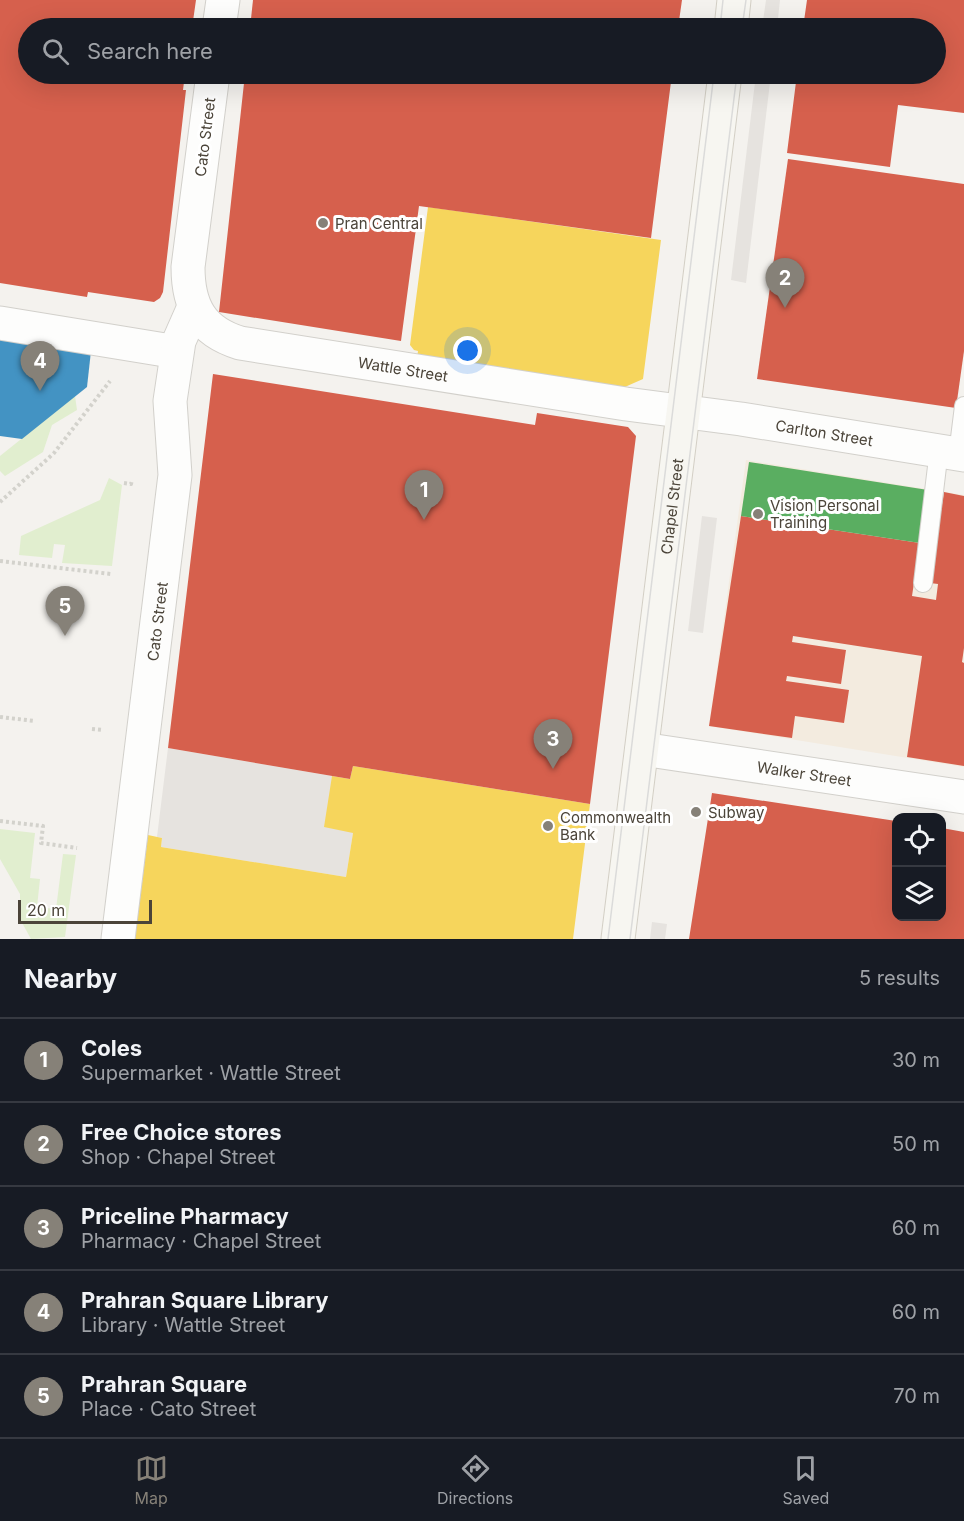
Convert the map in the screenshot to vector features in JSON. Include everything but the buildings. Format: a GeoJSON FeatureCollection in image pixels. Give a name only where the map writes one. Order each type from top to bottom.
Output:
{"type":"FeatureCollection","features":[{"type":"Feature","properties":{"kind":"street"},"geometry":{"type":"LineString","coordinates":[[220,18],[223,0]]}},
{"type":"Feature","properties":{"kind":"street"},"geometry":{"type":"LineString","coordinates":[[732,18],[734,0]]}},
{"type":"Feature","properties":{"kind":"street","name":"Cato Street"},"geometry":{"type":"LineString","coordinates":[[118,939],[175,475],[170,401],[179,341],[198,313],[188,280],[188,267],[212,84]]}},
{"type":"Feature","properties":{"kind":"street","name":"Chapel Street"},"geometry":{"type":"LineString","coordinates":[[618,939],[724,84]]}},
{"type":"Feature","properties":{"kind":"street","name":"Wattle Street"},"geometry":{"type":"LineString","coordinates":[[198,313],[215,332],[240,343],[684,411]]}},
{"type":"Feature","properties":{"kind":"street"},"geometry":{"type":"LineString","coordinates":[[0,323],[152,348]]}},
{"type":"Feature","properties":{"kind":"street","name":"Carlton Street"},"geometry":{"type":"LineString","coordinates":[[684,411],[954,453]]}},
{"type":"Feature","properties":{"kind":"street","name":"Walker Street"},"geometry":{"type":"LineString","coordinates":[[642,750],[964,797]]}},
{"type":"Feature","properties":{"kind":"lane"},"geometry":{"type":"LineString","coordinates":[[923,583],[964,406]]}},
{"type":"Feature","properties":{"kind":"path"},"geometry":{"type":"LineString","coordinates":[[0,502],[54,453],[152,348]]}},
{"type":"Feature","properties":{"kind":"path"},"geometry":{"type":"LineString","coordinates":[[0,561],[111,574]]}},
{"type":"Feature","properties":{"kind":"path"},"geometry":{"type":"LineString","coordinates":[[0,717],[35,722]]}},
{"type":"Feature","properties":{"kind":"path"},"geometry":{"type":"LineString","coordinates":[[0,821],[43,826],[41,843],[77,848]]}},
{"type":"Feature","properties":{"kind":"shaded area"},"geometry":{"type":"Polygon","coordinates":[[[766,0],[780,0],[778,18],[763,18],[766,0]]]}},
{"type":"Feature","properties":{"kind":"shaded area"},"geometry":{"type":"Polygon","coordinates":[[[755,84],[770,84],[746,283],[731,280],[755,84]]]}},
{"type":"Feature","properties":{"kind":"shaded area"},"geometry":{"type":"Polygon","coordinates":[[[746,460],[964,495],[964,767],[709,726],[746,460]]]}},
{"type":"Feature","properties":{"kind":"shaded area"},"geometry":{"type":"Polygon","coordinates":[[[702,516],[717,518],[703,633],[688,631],[702,516]]]}},
{"type":"Feature","properties":{"kind":"shaded area"},"geometry":{"type":"Polygon","coordinates":[[[168,748],[332,776],[353,833],[346,877],[161,847],[162,838],[157,837],[168,748]]]}},
{"type":"Feature","properties":{"kind":"shaded area"},"geometry":{"type":"Polygon","coordinates":[[[652,922],[667,924],[665,939],[650,939],[652,922]]]}},
{"type":"Feature","properties":{"kind":"green space"},"geometry":{"type":"Polygon","coordinates":[[[75,396],[77,410],[52,425],[43,452],[5,476],[0,471],[0,456],[75,396]]]}},
{"type":"Feature","properties":{"kind":"green space"},"geometry":{"type":"Polygon","coordinates":[[[109,478],[122,485],[112,566],[62,563],[65,545],[54,544],[52,558],[19,555],[21,536],[100,500],[109,478]]]}},
{"type":"Feature","properties":{"kind":"green space"},"geometry":{"type":"Polygon","coordinates":[[[0,829],[35,833],[30,878],[40,879],[37,907],[56,909],[63,854],[76,855],[65,937],[31,939],[20,919],[20,894],[0,859],[0,829]]]}},
{"type":"Feature","properties":{"kind":"tram line"},"geometry":{"type":"LineString","coordinates":[[721,18],[723,0]]}},
{"type":"Feature","properties":{"kind":"tram line"},"geometry":{"type":"LineString","coordinates":[[743,18],[746,0]]}},
{"type":"Feature","properties":{"kind":"tram line"},"geometry":{"type":"LineString","coordinates":[[608,939],[713,84]]}},
{"type":"Feature","properties":{"kind":"tram line"},"geometry":{"type":"LineString","coordinates":[[630,939],[736,84]]}},
{"type":"Feature","properties":{"kind":"place","name":"Pran Central"},"geometry":{"type":"Point","coordinates":[323,223]}},
{"type":"Feature","properties":{"kind":"place","name":"Free Choice stores"},"geometry":{"type":"Point","coordinates":[785,308]}},
{"type":"Feature","properties":{"kind":"place","name":"Prahran Square Library"},"geometry":{"type":"Point","coordinates":[40,391]}},
{"type":"Feature","properties":{"kind":"place","name":"Vision Personal Training"},"geometry":{"type":"Point","coordinates":[758,514]}},
{"type":"Feature","properties":{"kind":"place","name":"Coles"},"geometry":{"type":"Point","coordinates":[424,520]}},
{"type":"Feature","properties":{"kind":"place","name":"Prahran Square"},"geometry":{"type":"Point","coordinates":[65,636]}},
{"type":"Feature","properties":{"kind":"place","name":"Priceline Pharmacy"},"geometry":{"type":"Point","coordinates":[553,769]}},
{"type":"Feature","properties":{"kind":"place","name":"Subway"},"geometry":{"type":"Point","coordinates":[696,812]}},
{"type":"Feature","properties":{"kind":"place","name":"Commonwealth Bank"},"geometry":{"type":"Point","coordinates":[548,826]}}]}
